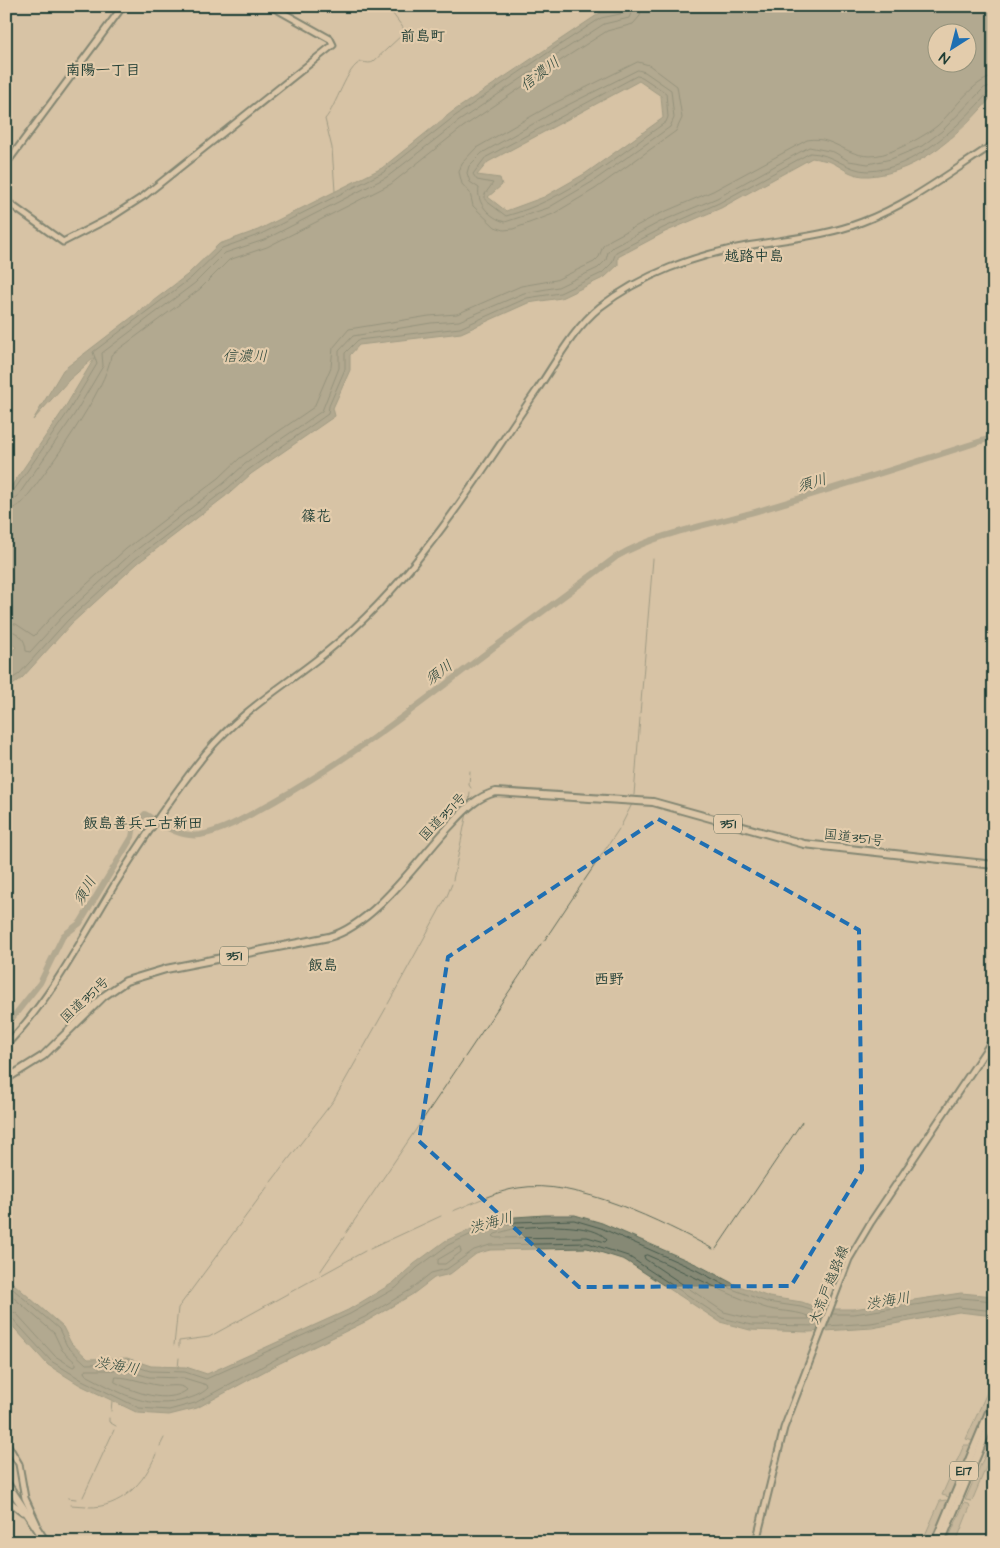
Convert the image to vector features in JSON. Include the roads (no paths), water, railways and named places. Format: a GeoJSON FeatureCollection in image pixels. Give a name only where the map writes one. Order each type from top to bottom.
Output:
{"type":"FeatureCollection","features":[{"type":"Feature","properties":{"kind":"highway","name":"国道351号"},"geometry":{"type":"LineString","coordinates":[[6,1079],[43,1056],[104,996],[126,981],[160,971],[329,937],[352,928],[372,912],[473,802],[496,792],[648,801],[804,844],[994,866]]}},
{"type":"Feature","properties":{"kind":"highway","name":"E17"},"geometry":{"type":"LineString","coordinates":[[935,1542],[994,1400]]}},
{"type":"Feature","properties":{"kind":"highway","name":"E17"},"geometry":{"type":"LineString","coordinates":[[941,1542],[994,1415]]}},
{"type":"Feature","properties":{"kind":"highway"},"geometry":{"type":"LineString","coordinates":[[6,1482],[46,1542]]}},
{"type":"Feature","properties":{"kind":"street"},"geometry":{"type":"LineString","coordinates":[[6,11],[10,6]]}},
{"type":"Feature","properties":{"kind":"street"},"geometry":{"type":"LineString","coordinates":[[6,164],[123,6]]}},
{"type":"Feature","properties":{"kind":"street"},"geometry":{"type":"LineString","coordinates":[[6,201],[63,242],[110,218],[144,196],[333,45],[330,39],[271,6]]}},
{"type":"Feature","properties":{"kind":"street"},"geometry":{"type":"LineString","coordinates":[[6,1046],[24,1027],[40,1004],[153,826],[198,762],[235,722],[259,700],[345,637],[402,578],[427,548],[571,340],[587,320],[604,305],[646,278],[697,259],[742,247],[833,231],[862,222],[896,207],[994,144]]}},
{"type":"Feature","properties":{"kind":"street","name":"大荒戸越路線"},"geometry":{"type":"LineString","coordinates":[[756,1542],[784,1428],[859,1240],[994,1038]]}},
{"type":"Feature","properties":{"kind":"street"},"geometry":{"type":"LineString","coordinates":[[6,1442],[19,1464],[27,1504],[46,1542]]}},
{"type":"Feature","properties":{"kind":"street"},"geometry":{"type":"LineString","coordinates":[[6,1500],[21,1509],[46,1542]]}},
{"type":"Feature","properties":{"kind":"water","name":"信濃川"},"geometry":{"type":"Polygon","coordinates":[[[634,6],[994,6],[994,94],[969,122],[939,147],[906,167],[888,173],[869,176],[852,174],[831,162],[812,158],[721,208],[665,232],[618,257],[618,265],[605,277],[561,298],[528,303],[461,333],[359,345],[350,355],[350,370],[333,408],[335,416],[251,474],[231,492],[138,563],[71,624],[22,678],[6,690],[6,658],[16,647],[6,640],[6,494],[64,409],[95,357],[69,380],[33,420],[63,370],[187,275],[219,244],[258,230],[382,168],[452,112],[600,13],[634,6]],[[639,81],[488,162],[477,175],[500,178],[502,185],[488,197],[506,211],[544,197],[586,173],[663,118],[661,96],[639,81]]]}},
{"type":"Feature","properties":{"kind":"water","name":"渋海川"},"geometry":{"type":"Polygon","coordinates":[[[575,1215],[602,1223],[698,1265],[734,1284],[769,1297],[802,1302],[821,1309],[853,1309],[961,1293],[994,1296],[994,1316],[959,1312],[872,1328],[809,1332],[750,1330],[720,1322],[625,1260],[587,1248],[490,1250],[476,1254],[450,1274],[434,1278],[413,1294],[367,1321],[278,1364],[197,1408],[169,1415],[138,1413],[80,1385],[48,1365],[6,1319],[6,1277],[63,1327],[71,1343],[88,1359],[127,1358],[151,1366],[186,1367],[207,1374],[348,1310],[393,1283],[414,1264],[445,1241],[476,1227],[515,1217],[575,1215]]]}},
{"type":"Feature","properties":{"kind":"waterway"},"geometry":{"type":"LineString","coordinates":[[335,191],[332,148],[325,119],[346,79],[356,65],[361,62],[373,62],[403,34],[404,29],[387,6]]}},
{"type":"Feature","properties":{"kind":"waterway","name":"須川"},"geometry":{"type":"LineString","coordinates":[[6,1026],[40,983],[63,936],[80,923],[132,837],[134,826],[145,814],[177,832],[192,835],[219,830],[248,816],[358,749],[616,557],[633,548],[687,529],[790,501],[994,437]]}},
{"type":"Feature","properties":{"kind":"waterway"},"geometry":{"type":"LineString","coordinates":[[640,714],[653,559]]}},
{"type":"Feature","properties":{"kind":"waterway"},"geometry":{"type":"LineString","coordinates":[[634,795],[640,718]]}},
{"type":"Feature","properties":{"kind":"waterway"},"geometry":{"type":"LineString","coordinates":[[470,771],[469,785],[471,788]]}},
{"type":"Feature","properties":{"kind":"waterway"},"geometry":{"type":"LineString","coordinates":[[469,804],[470,792]]}},
{"type":"Feature","properties":{"kind":"waterway"},"geometry":{"type":"LineString","coordinates":[[621,826],[632,804]]}},
{"type":"Feature","properties":{"kind":"waterway"},"geometry":{"type":"LineString","coordinates":[[453,880],[467,813]]}},
{"type":"Feature","properties":{"kind":"waterway"},"geometry":{"type":"LineString","coordinates":[[584,881],[619,829]]}},
{"type":"Feature","properties":{"kind":"waterway"},"geometry":{"type":"LineString","coordinates":[[388,1004],[452,884]]}},
{"type":"Feature","properties":{"kind":"waterway"},"geometry":{"type":"LineString","coordinates":[[544,941],[582,884]]}},
{"type":"Feature","properties":{"kind":"waterway"},"geometry":{"type":"LineString","coordinates":[[465,1057],[541,944]]}},
{"type":"Feature","properties":{"kind":"waterway"},"geometry":{"type":"LineString","coordinates":[[271,1182],[334,1100],[386,1008]]}},
{"type":"Feature","properties":{"kind":"waterway"},"geometry":{"type":"LineString","coordinates":[[346,1233],[463,1060]]}},
{"type":"Feature","properties":{"kind":"waterway"},"geometry":{"type":"LineString","coordinates":[[716,1249],[802,1122]]}},
{"type":"Feature","properties":{"kind":"waterway"},"geometry":{"type":"LineString","coordinates":[[174,1345],[178,1308],[268,1186]]}},
{"type":"Feature","properties":{"kind":"waterway"},"geometry":{"type":"LineString","coordinates":[[453,1211],[485,1198],[518,1188],[541,1187],[565,1190],[592,1196],[644,1215],[713,1249]]}},
{"type":"Feature","properties":{"kind":"waterway"},"geometry":{"type":"LineString","coordinates":[[370,1249],[441,1216]]}},
{"type":"Feature","properties":{"kind":"waterway"},"geometry":{"type":"LineString","coordinates":[[320,1272],[344,1237]]}},
{"type":"Feature","properties":{"kind":"waterway"},"geometry":{"type":"LineString","coordinates":[[179,1347],[179,1341],[209,1337],[365,1251]]}},
{"type":"Feature","properties":{"kind":"waterway"},"geometry":{"type":"LineString","coordinates":[[178,1368],[179,1358]]}},
{"type":"Feature","properties":{"kind":"waterway"},"geometry":{"type":"LineString","coordinates":[[111,1411],[112,1401]]}},
{"type":"Feature","properties":{"kind":"waterway"},"geometry":{"type":"LineString","coordinates":[[109,1418],[109,1422],[116,1426]]}},
{"type":"Feature","properties":{"kind":"waterway"},"geometry":{"type":"LineString","coordinates":[[83,1497],[114,1430]]}},
{"type":"Feature","properties":{"kind":"waterway"},"geometry":{"type":"LineString","coordinates":[[160,1446],[164,1438]]}},
{"type":"Feature","properties":{"kind":"waterway"},"geometry":{"type":"LineString","coordinates":[[89,1507],[111,1503],[130,1492],[145,1475],[156,1454]]}},
{"type":"Feature","properties":{"kind":"waterway"},"geometry":{"type":"LineString","coordinates":[[68,1498],[76,1499]]}},
{"type":"Feature","properties":{"kind":"waterway"},"geometry":{"type":"LineString","coordinates":[[71,1505],[86,1506]]}},
{"type":"Feature","properties":{"kind":"district","name":"前島町"},"geometry":{"type":"Point","coordinates":[423,36]}},
{"type":"Feature","properties":{"kind":"district","name":"南陽一丁目"},"geometry":{"type":"Point","coordinates":[103,70]}},
{"type":"Feature","properties":{"kind":"district","name":"越路中島"},"geometry":{"type":"Point","coordinates":[754,256]}},
{"type":"Feature","properties":{"kind":"district","name":"篠花"},"geometry":{"type":"Point","coordinates":[316,516]}},
{"type":"Feature","properties":{"kind":"district","name":"飯島善兵エ古新田"},"geometry":{"type":"Point","coordinates":[143,823]}},
{"type":"Feature","properties":{"kind":"district","name":"飯島"},"geometry":{"type":"Point","coordinates":[323,965]}},
{"type":"Feature","properties":{"kind":"district","name":"西野"},"geometry":{"type":"Point","coordinates":[609,979]}}]}
